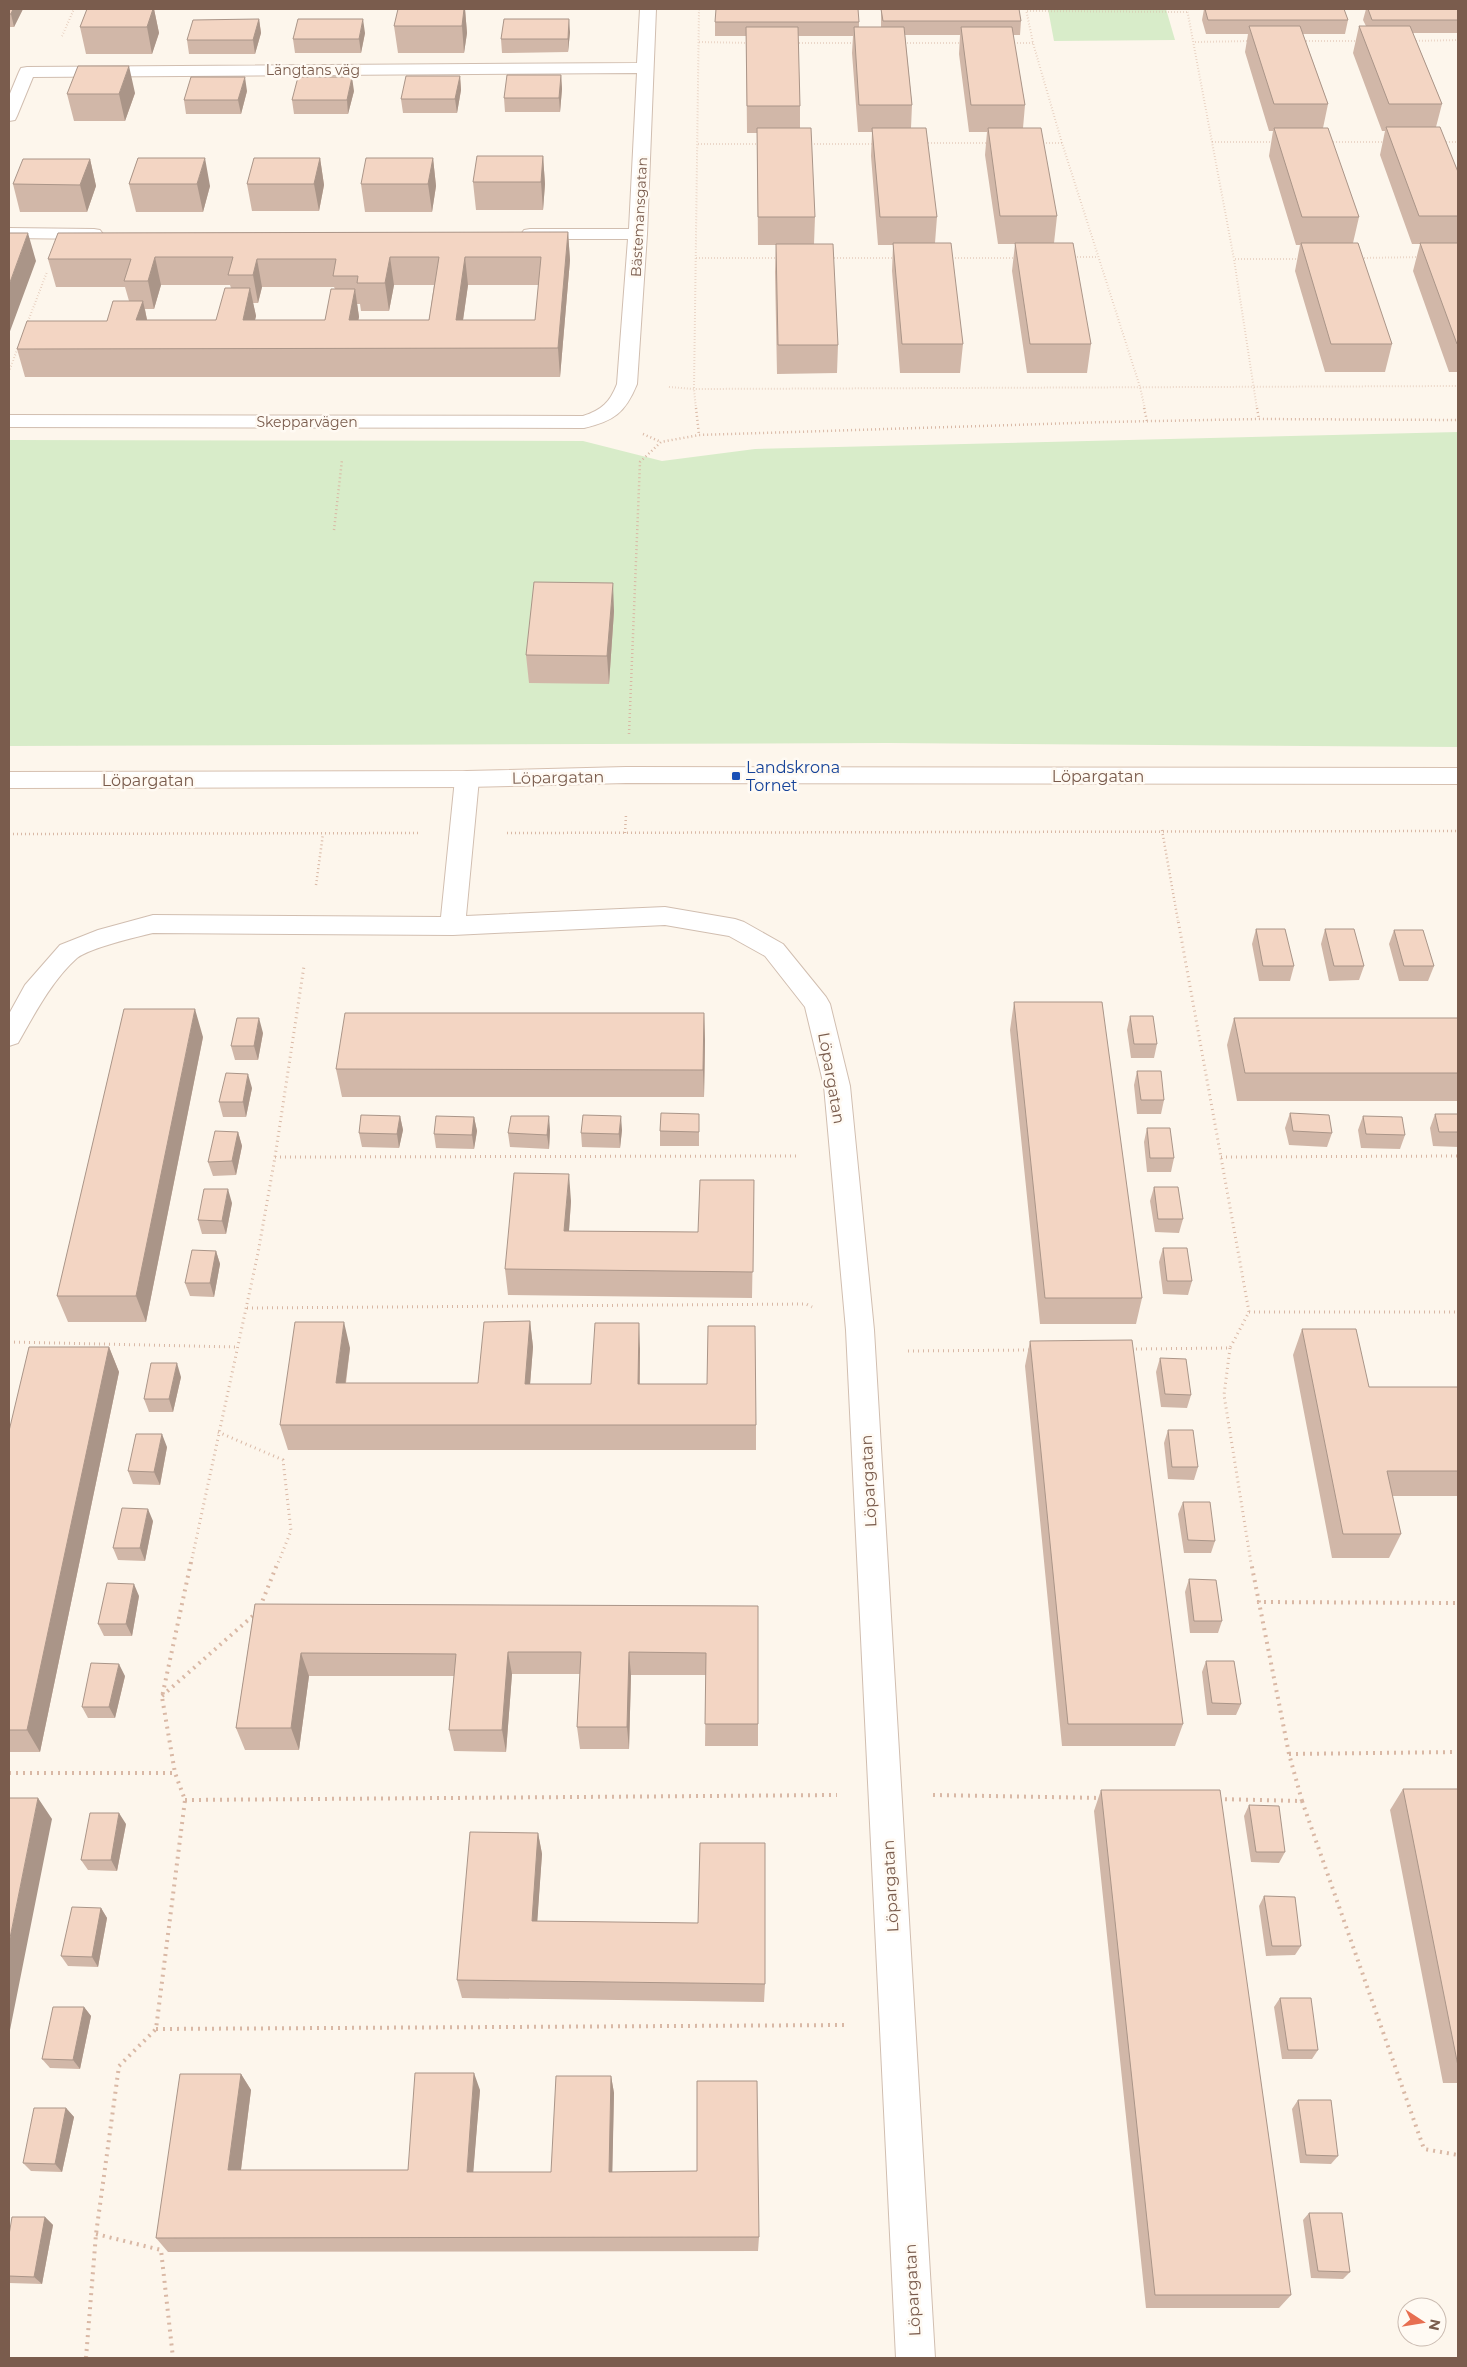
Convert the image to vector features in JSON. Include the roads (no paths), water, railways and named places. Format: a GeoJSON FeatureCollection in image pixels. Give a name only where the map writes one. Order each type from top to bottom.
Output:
{"type":"FeatureCollection","features":[{"type":"Feature","properties":{"kind":"street","name":"Bästemansgatan"},"geometry":{"type":"LineString","coordinates":[[604,417],[621,401],[627,384],[638,234],[647,68],[648,9]]}},
{"type":"Feature","properties":{"kind":"street","name":"Längtans väg"},"geometry":{"type":"LineString","coordinates":[[9,116],[27,72],[647,68]]}},
{"type":"Feature","properties":{"kind":"street"},"geometry":{"type":"LineString","coordinates":[[9,234],[111,234]]}},
{"type":"Feature","properties":{"kind":"street"},"geometry":{"type":"LineString","coordinates":[[509,234],[638,234]]}},
{"type":"Feature","properties":{"kind":"street","name":"Skepparvägen"},"geometry":{"type":"LineString","coordinates":[[9,421],[584,422],[604,417]]}},
{"type":"Feature","properties":{"kind":"street","name":"Löpargatan"},"geometry":{"type":"LineString","coordinates":[[9,780],[467,779],[626,775],[1458,776]]}},
{"type":"Feature","properties":{"kind":"street"},"geometry":{"type":"LineString","coordinates":[[453,926],[467,779]]}},
{"type":"Feature","properties":{"kind":"street","name":"Löpargatan"},"geometry":{"type":"LineString","coordinates":[[9,1036],[34,992],[69,951],[107,936],[153,924],[453,926],[665,916],[734,928],[774,950],[818,1004],[837,1086],[860,1330],[916,2358]]}},
{"type":"Feature","properties":{"kind":"place","name":"Landskrona Tornet"},"geometry":{"type":"Point","coordinates":[736,776]}}]}
